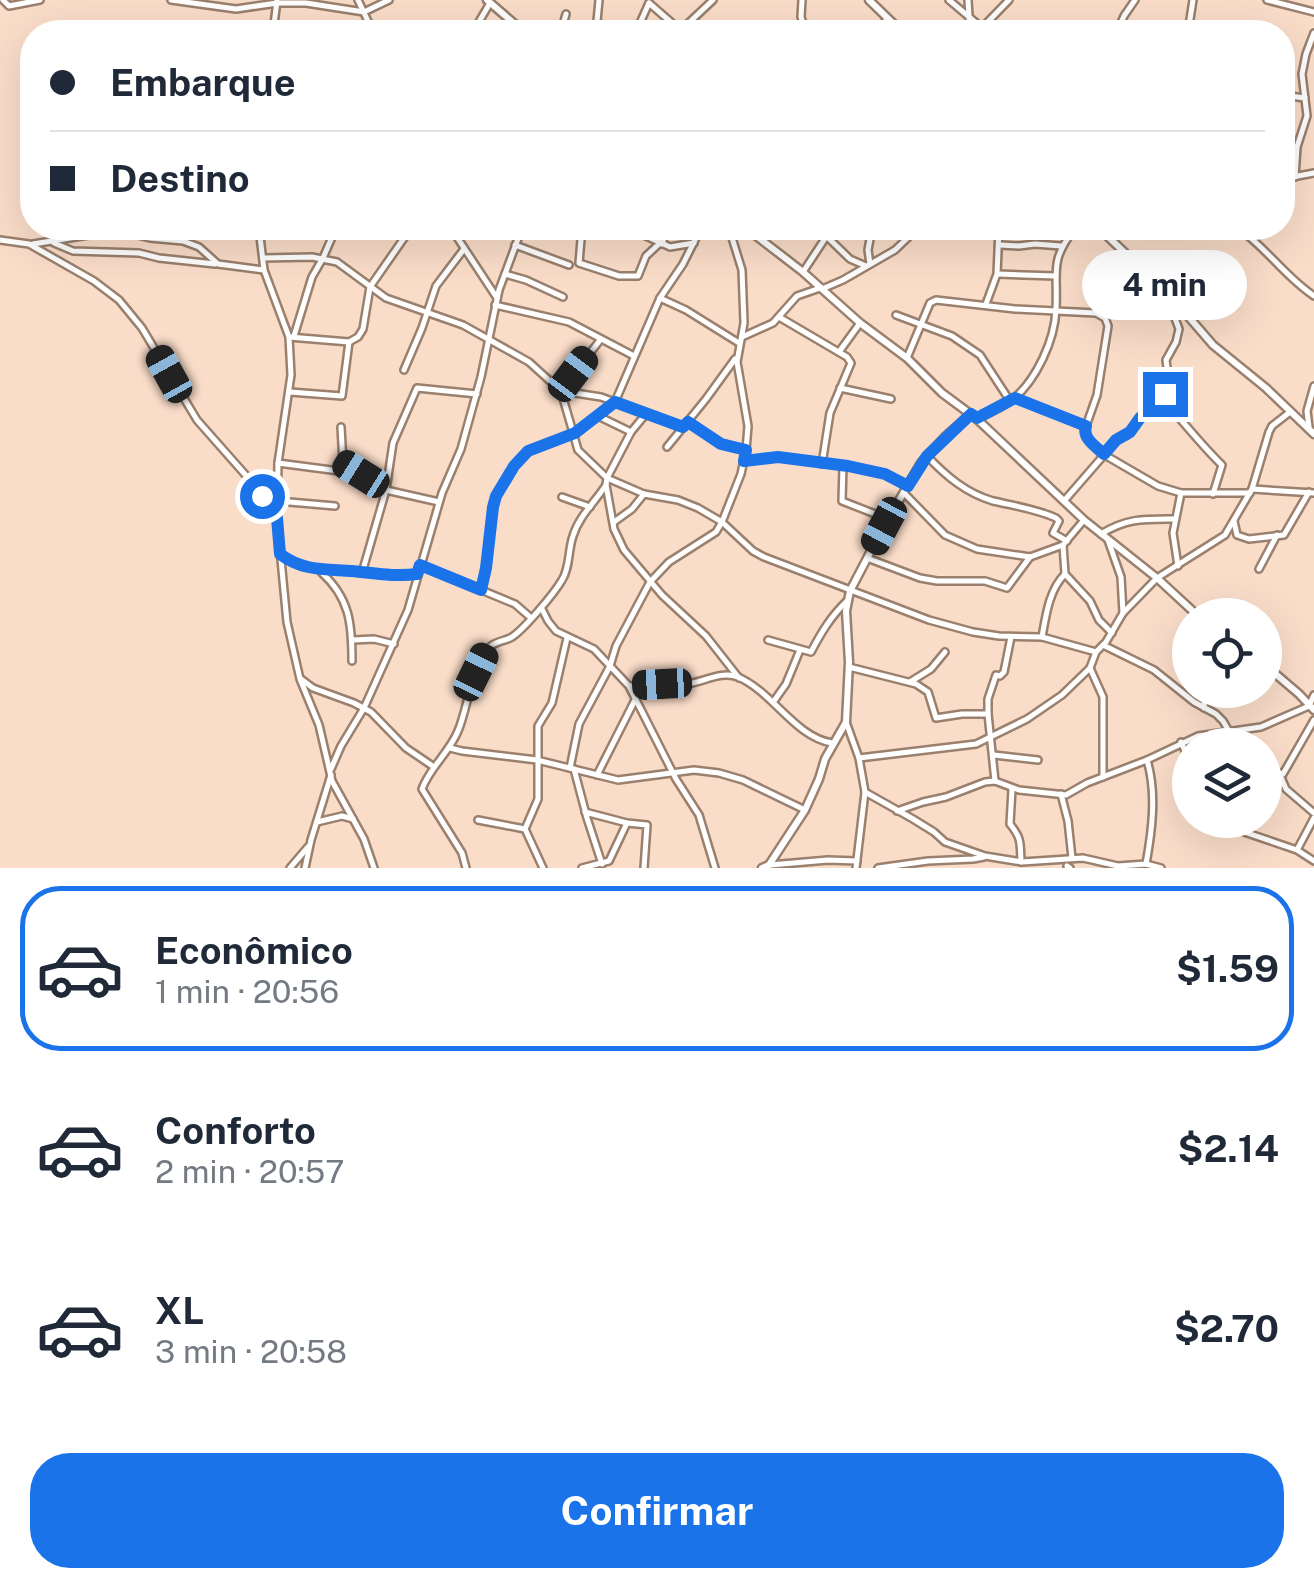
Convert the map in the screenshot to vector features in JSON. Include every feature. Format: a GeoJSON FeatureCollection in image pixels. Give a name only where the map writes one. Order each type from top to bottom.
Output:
{"type":"FeatureCollection","features":[{"type":"Feature","properties":{"kind":"street"},"geometry":{"type":"LineString","coordinates":[[4,0],[9,6],[40,0]]}},
{"type":"Feature","properties":{"kind":"street"},"geometry":{"type":"LineString","coordinates":[[171,0],[217,3],[236,9],[277,2],[306,3],[364,12],[388,0]]}},
{"type":"Feature","properties":{"kind":"street"},"geometry":{"type":"LineString","coordinates":[[358,0],[368,20]]}},
{"type":"Feature","properties":{"kind":"street"},"geometry":{"type":"LineString","coordinates":[[692,20],[713,0]]}},
{"type":"Feature","properties":{"kind":"street"},"geometry":{"type":"LineString","coordinates":[[869,0],[887,18]]}},
{"type":"Feature","properties":{"kind":"street"},"geometry":{"type":"LineString","coordinates":[[949,0],[970,19]]}},
{"type":"Feature","properties":{"kind":"street"},"geometry":{"type":"LineString","coordinates":[[968,0],[970,19]]}},
{"type":"Feature","properties":{"kind":"street"},"geometry":{"type":"LineString","coordinates":[[992,20],[1009,0]]}},
{"type":"Feature","properties":{"kind":"street"},"geometry":{"type":"LineString","coordinates":[[1267,0],[1314,12]]}},
{"type":"Feature","properties":{"kind":"street"},"geometry":{"type":"LineString","coordinates":[[488,1],[510,20]]}},
{"type":"Feature","properties":{"kind":"street"},"geometry":{"type":"LineString","coordinates":[[649,1],[668,20]]}},
{"type":"Feature","properties":{"kind":"street"},"geometry":{"type":"LineString","coordinates":[[564,20],[566,14]]}},
{"type":"Feature","properties":{"kind":"street"},"geometry":{"type":"LineString","coordinates":[[1314,33],[1302,74],[1311,117],[1297,147],[1295,177],[1314,173]]}},
{"type":"Feature","properties":{"kind":"street"},"geometry":{"type":"LineString","coordinates":[[1295,97],[1305,98]]}},
{"type":"Feature","properties":{"kind":"street"},"geometry":{"type":"LineString","coordinates":[[0,240],[30,244],[62,240]]}},
{"type":"Feature","properties":{"kind":"street"},"geometry":{"type":"LineString","coordinates":[[177,240],[199,247],[218,264]]}},
{"type":"Feature","properties":{"kind":"street"},"geometry":{"type":"LineString","coordinates":[[261,240],[264,270],[292,337]]}},
{"type":"Feature","properties":{"kind":"street"},"geometry":{"type":"LineString","coordinates":[[331,240],[312,277],[292,337],[290,392],[278,463],[277,518],[287,622],[300,679],[318,725],[330,773],[364,839],[374,868]]}},
{"type":"Feature","properties":{"kind":"street"},"geometry":{"type":"LineString","coordinates":[[292,337],[349,342],[358,337],[370,287],[403,240]]}},
{"type":"Feature","properties":{"kind":"street"},"geometry":{"type":"LineString","coordinates":[[458,240],[496,302],[569,322],[634,356]]}},
{"type":"Feature","properties":{"kind":"street"},"geometry":{"type":"LineString","coordinates":[[306,868],[330,773],[408,610],[439,502],[462,449],[496,302],[517,240]]}},
{"type":"Feature","properties":{"kind":"street"},"geometry":{"type":"LineString","coordinates":[[581,240],[579,263],[619,276],[638,276],[646,256],[662,240]]}},
{"type":"Feature","properties":{"kind":"street"},"geometry":{"type":"LineString","coordinates":[[654,240],[678,246],[694,242]]}},
{"type":"Feature","properties":{"kind":"street"},"geometry":{"type":"LineString","coordinates":[[602,864],[572,768],[578,724],[650,582],[669,562],[709,538],[722,522],[744,461],[748,426],[737,356],[744,323],[742,270],[733,240]]}},
{"type":"Feature","properties":{"kind":"street"},"geometry":{"type":"LineString","coordinates":[[762,240],[907,358],[932,385],[974,417],[1084,520],[1179,598]]}},
{"type":"Feature","properties":{"kind":"street"},"geometry":{"type":"LineString","coordinates":[[803,272],[825,240]]}},
{"type":"Feature","properties":{"kind":"street"},"geometry":{"type":"LineString","coordinates":[[828,240],[850,259],[868,265]]}},
{"type":"Feature","properties":{"kind":"street"},"geometry":{"type":"LineString","coordinates":[[868,265],[870,240]]}},
{"type":"Feature","properties":{"kind":"street"},"geometry":{"type":"LineString","coordinates":[[741,340],[778,318],[792,299],[843,280],[905,240]]}},
{"type":"Feature","properties":{"kind":"street"},"geometry":{"type":"LineString","coordinates":[[986,304],[997,274],[999,240]]}},
{"type":"Feature","properties":{"kind":"street"},"geometry":{"type":"LineString","coordinates":[[766,866],[828,860],[856,865],[864,792],[859,758],[846,722],[850,591],[927,456],[974,417],[1013,399],[1042,360],[1050,345],[1056,310],[1055,276],[1066,240]]}},
{"type":"Feature","properties":{"kind":"street"},"geometry":{"type":"LineString","coordinates":[[1111,240],[1213,345],[1312,432]]}},
{"type":"Feature","properties":{"kind":"street"},"geometry":{"type":"LineString","coordinates":[[1255,240],[1314,296]]}},
{"type":"Feature","properties":{"kind":"street"},"geometry":{"type":"LineString","coordinates":[[51,242],[72,251],[139,253],[264,270]]}},
{"type":"Feature","properties":{"kind":"street"},"geometry":{"type":"LineString","coordinates":[[481,590],[493,507],[514,466],[528,451],[575,433],[615,402],[660,298],[694,242]]}},
{"type":"Feature","properties":{"kind":"street"},"geometry":{"type":"LineString","coordinates":[[30,244],[94,281],[126,308],[150,340],[197,420],[250,480],[277,518]]}},
{"type":"Feature","properties":{"kind":"street"},"geometry":{"type":"LineString","coordinates":[[515,245],[569,265]]}},
{"type":"Feature","properties":{"kind":"street"},"geometry":{"type":"LineString","coordinates":[[999,245],[1061,246]]}},
{"type":"Feature","properties":{"kind":"street"},"geometry":{"type":"LineString","coordinates":[[404,370],[436,286],[464,249]]}},
{"type":"Feature","properties":{"kind":"street"},"geometry":{"type":"LineString","coordinates":[[263,258],[302,256],[343,264],[393,300],[463,325],[529,362],[561,391],[578,450],[606,482],[613,522],[624,550],[650,582],[706,636],[739,678],[819,741],[833,744]]}},
{"type":"Feature","properties":{"kind":"street"},"geometry":{"type":"LineString","coordinates":[[504,274],[563,297]]}},
{"type":"Feature","properties":{"kind":"street"},"geometry":{"type":"LineString","coordinates":[[997,274],[1055,276]]}},
{"type":"Feature","properties":{"kind":"street"},"geometry":{"type":"LineString","coordinates":[[1064,501],[1116,440],[1164,401],[1166,360],[1180,329],[1165,292]]}},
{"type":"Feature","properties":{"kind":"street"},"geometry":{"type":"LineString","coordinates":[[660,298],[741,340]]}},
{"type":"Feature","properties":{"kind":"street"},"geometry":{"type":"LineString","coordinates":[[907,358],[933,300],[1096,313],[1105,318],[1108,326],[1096,395],[1084,432],[1104,454],[1158,486],[1181,493],[1312,493]]}},
{"type":"Feature","properties":{"kind":"street"},"geometry":{"type":"LineString","coordinates":[[896,315],[952,336],[980,355],[1013,399],[1086,426]]}},
{"type":"Feature","properties":{"kind":"street"},"geometry":{"type":"LineString","coordinates":[[778,318],[851,362],[830,413],[822,464]]}},
{"type":"Feature","properties":{"kind":"street"},"geometry":{"type":"LineString","coordinates":[[839,352],[860,323]]}},
{"type":"Feature","properties":{"kind":"street"},"geometry":{"type":"LineString","coordinates":[[561,391],[601,339]]}},
{"type":"Feature","properties":{"kind":"street"},"geometry":{"type":"LineString","coordinates":[[290,392],[342,396],[349,342]]}},
{"type":"Feature","properties":{"kind":"street"},"geometry":{"type":"LineString","coordinates":[[667,447],[737,356]]}},
{"type":"Feature","properties":{"kind":"street"},"geometry":{"type":"LineString","coordinates":[[1312,432],[1307,411],[1314,386]]}},
{"type":"Feature","properties":{"kind":"street"},"geometry":{"type":"LineString","coordinates":[[362,572],[386,490],[393,443],[417,388],[477,394]]}},
{"type":"Feature","properties":{"kind":"street"},"geometry":{"type":"LineString","coordinates":[[840,388],[891,399]]}},
{"type":"Feature","properties":{"kind":"street"},"geometry":{"type":"LineString","coordinates":[[561,391],[615,402],[746,450]]}},
{"type":"Feature","properties":{"kind":"street"},"geometry":{"type":"LineString","coordinates":[[1164,401],[1222,465],[1213,494]]}},
{"type":"Feature","properties":{"kind":"street"},"geometry":{"type":"LineString","coordinates":[[859,758],[964,747],[992,737],[1048,705],[1090,668],[1096,652],[1123,613],[1158,578],[1220,540],[1251,491],[1272,426],[1292,412],[1307,411]]}},
{"type":"Feature","properties":{"kind":"street"},"geometry":{"type":"LineString","coordinates":[[466,868],[462,853],[422,789],[460,728],[470,687],[485,654],[490,646],[512,637],[542,608],[564,578],[580,520],[645,414]]}},
{"type":"Feature","properties":{"kind":"street"},"geometry":{"type":"LineString","coordinates":[[597,415],[631,432]]}},
{"type":"Feature","properties":{"kind":"street"},"geometry":{"type":"LineString","coordinates":[[278,463],[341,470],[341,428]]}},
{"type":"Feature","properties":{"kind":"street"},"geometry":{"type":"LineString","coordinates":[[927,456],[949,478],[976,494],[1058,519],[1053,532],[1065,543],[1065,574],[1090,600],[1099,620],[1112,633]]}},
{"type":"Feature","properties":{"kind":"street"},"geometry":{"type":"LineString","coordinates":[[744,461],[778,457],[885,474],[906,490],[937,528],[978,549],[1030,557],[1065,543],[1084,520]]}},
{"type":"Feature","properties":{"kind":"street"},"geometry":{"type":"LineString","coordinates":[[343,462],[386,490],[439,502]]}},
{"type":"Feature","properties":{"kind":"street"},"geometry":{"type":"LineString","coordinates":[[843,466],[842,501],[888,519]]}},
{"type":"Feature","properties":{"kind":"street"},"geometry":{"type":"LineString","coordinates":[[606,482],[688,504],[722,522],[764,557],[929,620],[973,632],[1042,637],[1096,652]]}},
{"type":"Feature","properties":{"kind":"street"},"geometry":{"type":"LineString","coordinates":[[1178,566],[1173,540],[1181,493]]}},
{"type":"Feature","properties":{"kind":"street"},"geometry":{"type":"LineString","coordinates":[[1234,520],[1237,536],[1284,534],[1312,493]]}},
{"type":"Feature","properties":{"kind":"street"},"geometry":{"type":"LineString","coordinates":[[613,522],[644,494]]}},
{"type":"Feature","properties":{"kind":"street"},"geometry":{"type":"LineString","coordinates":[[562,497],[590,507]]}},
{"type":"Feature","properties":{"kind":"street"},"geometry":{"type":"LineString","coordinates":[[278,500],[334,506]]}},
{"type":"Feature","properties":{"kind":"street"},"geometry":{"type":"LineString","coordinates":[[1101,534],[1124,522],[1174,520]]}},
{"type":"Feature","properties":{"kind":"street"},"geometry":{"type":"LineString","coordinates":[[1259,569],[1277,535]]}},
{"type":"Feature","properties":{"kind":"street"},"geometry":{"type":"LineString","coordinates":[[1108,540],[1121,577],[1123,613]]}},
{"type":"Feature","properties":{"kind":"street"},"geometry":{"type":"LineString","coordinates":[[280,554],[291,562],[318,570],[394,577],[417,574]]}},
{"type":"Feature","properties":{"kind":"street"},"geometry":{"type":"LineString","coordinates":[[867,558],[920,578],[986,581],[1007,588],[1030,557]]}},
{"type":"Feature","properties":{"kind":"street"},"geometry":{"type":"LineString","coordinates":[[282,570],[291,562]]}},
{"type":"Feature","properties":{"kind":"street"},"geometry":{"type":"LineString","coordinates":[[420,565],[515,604],[530,618]]}},
{"type":"Feature","properties":{"kind":"street"},"geometry":{"type":"LineString","coordinates":[[318,570],[330,580],[347,608],[352,661]]}},
{"type":"Feature","properties":{"kind":"street"},"geometry":{"type":"LineString","coordinates":[[330,580],[336,570]]}},
{"type":"Feature","properties":{"kind":"street"},"geometry":{"type":"LineString","coordinates":[[1042,637],[1052,596],[1065,574]]}},
{"type":"Feature","properties":{"kind":"street"},"geometry":{"type":"LineString","coordinates":[[768,640],[812,652],[834,613],[847,601]]}},
{"type":"Feature","properties":{"kind":"street"},"geometry":{"type":"LineString","coordinates":[[542,608],[551,625],[567,638],[585,644],[629,686],[699,815],[715,868]]}},
{"type":"Feature","properties":{"kind":"street"},"geometry":{"type":"LineString","coordinates":[[995,781],[988,714],[990,694],[996,675],[1004,672],[1011,637]]}},
{"type":"Feature","properties":{"kind":"street"},"geometry":{"type":"LineString","coordinates":[[524,829],[538,799],[538,726],[552,704],[567,638]]}},
{"type":"Feature","properties":{"kind":"street"},"geometry":{"type":"LineString","coordinates":[[352,640],[374,639],[394,644]]}},
{"type":"Feature","properties":{"kind":"street"},"geometry":{"type":"LineString","coordinates":[[1103,645],[1154,670],[1172,684]]}},
{"type":"Feature","properties":{"kind":"street"},"geometry":{"type":"LineString","coordinates":[[773,702],[786,684],[800,650]]}},
{"type":"Feature","properties":{"kind":"street"},"geometry":{"type":"LineString","coordinates":[[909,682],[925,674],[945,652]]}},
{"type":"Feature","properties":{"kind":"street"},"geometry":{"type":"LineString","coordinates":[[849,667],[909,682],[928,692],[936,718],[988,714]]}},
{"type":"Feature","properties":{"kind":"street"},"geometry":{"type":"LineString","coordinates":[[1090,668],[1102,697],[1102,777]]}},
{"type":"Feature","properties":{"kind":"street"},"geometry":{"type":"LineString","coordinates":[[629,686],[692,683],[730,675],[739,678]]}},
{"type":"Feature","properties":{"kind":"street"},"geometry":{"type":"LineString","coordinates":[[300,679],[321,692],[364,708],[380,719],[406,748],[434,766]]}},
{"type":"Feature","properties":{"kind":"street"},"geometry":{"type":"LineString","coordinates":[[1282,680],[1312,708]]}},
{"type":"Feature","properties":{"kind":"street"},"geometry":{"type":"LineString","coordinates":[[1312,708],[1314,695]]}},
{"type":"Feature","properties":{"kind":"street"},"geometry":{"type":"LineString","coordinates":[[597,775],[636,698]]}},
{"type":"Feature","properties":{"kind":"street"},"geometry":{"type":"LineString","coordinates":[[1204,708],[1216,714],[1226,728]]}},
{"type":"Feature","properties":{"kind":"street"},"geometry":{"type":"LineString","coordinates":[[1253,728],[1312,708]]}},
{"type":"Feature","properties":{"kind":"street"},"geometry":{"type":"LineString","coordinates":[[1282,774],[1314,720]]}},
{"type":"Feature","properties":{"kind":"street"},"geometry":{"type":"LineString","coordinates":[[766,866],[805,810],[825,758],[846,722]]}},
{"type":"Feature","properties":{"kind":"street"},"geometry":{"type":"LineString","coordinates":[[819,741],[825,758]]}},
{"type":"Feature","properties":{"kind":"street"},"geometry":{"type":"LineString","coordinates":[[897,810],[985,782],[995,781],[1030,792],[1073,792],[1087,782],[1172,747]]}},
{"type":"Feature","properties":{"kind":"street"},"geometry":{"type":"LineString","coordinates":[[450,748],[537,760],[618,780],[706,770],[732,776],[805,810]]}},
{"type":"Feature","properties":{"kind":"street"},"geometry":{"type":"LineString","coordinates":[[994,755],[1038,760]]}},
{"type":"Feature","properties":{"kind":"street"},"geometry":{"type":"LineString","coordinates":[[1146,864],[1153,828],[1147,760]]}},
{"type":"Feature","properties":{"kind":"street"},"geometry":{"type":"LineString","coordinates":[[1282,780],[1286,789],[1314,816],[1296,850]]}},
{"type":"Feature","properties":{"kind":"street"},"geometry":{"type":"LineString","coordinates":[[1012,787],[1010,824],[1018,832],[1020,864]]}},
{"type":"Feature","properties":{"kind":"street"},"geometry":{"type":"LineString","coordinates":[[864,792],[934,832],[944,842],[978,857],[1020,864],[1068,864],[1090,859],[1118,866],[1146,864],[1161,868]]}},
{"type":"Feature","properties":{"kind":"street"},"geometry":{"type":"LineString","coordinates":[[1061,794],[1068,821],[1068,864]]}},
{"type":"Feature","properties":{"kind":"street"},"geometry":{"type":"LineString","coordinates":[[585,812],[647,825],[644,868]]}},
{"type":"Feature","properties":{"kind":"street"},"geometry":{"type":"LineString","coordinates":[[317,822],[336,817],[354,820]]}},
{"type":"Feature","properties":{"kind":"street"},"geometry":{"type":"LineString","coordinates":[[478,820],[524,829]]}},
{"type":"Feature","properties":{"kind":"street"},"geometry":{"type":"LineString","coordinates":[[582,868],[610,859],[627,823]]}},
{"type":"Feature","properties":{"kind":"street"},"geometry":{"type":"LineString","coordinates":[[524,829],[543,868]]}},
{"type":"Feature","properties":{"kind":"street"},"geometry":{"type":"LineString","coordinates":[[1261,838],[1314,861]]}},
{"type":"Feature","properties":{"kind":"street"},"geometry":{"type":"LineString","coordinates":[[290,868],[310,845]]}},
{"type":"Feature","properties":{"kind":"street"},"geometry":{"type":"LineString","coordinates":[[878,868],[928,860],[945,864],[978,857]]}},
{"type":"Feature","properties":{"kind":"street"},"geometry":{"type":"LineString","coordinates":[[978,857],[979,868]]}},
{"type":"Feature","properties":{"kind":"route"},"geometry":{"type":"LineString","coordinates":[[262,496],[277,518],[280,554],[291,562],[318,570],[394,577],[417,574],[420,565],[481,590],[493,507],[514,466],[534,447],[575,433],[615,402],[683,427],[688,422],[721,444],[746,450],[744,461],[778,457],[848,466],[885,474],[908,486],[927,456],[971,414],[977,418],[1015,398],[1086,426],[1087,438],[1104,454],[1140,418],[1164,401],[1165,394]]}}]}
